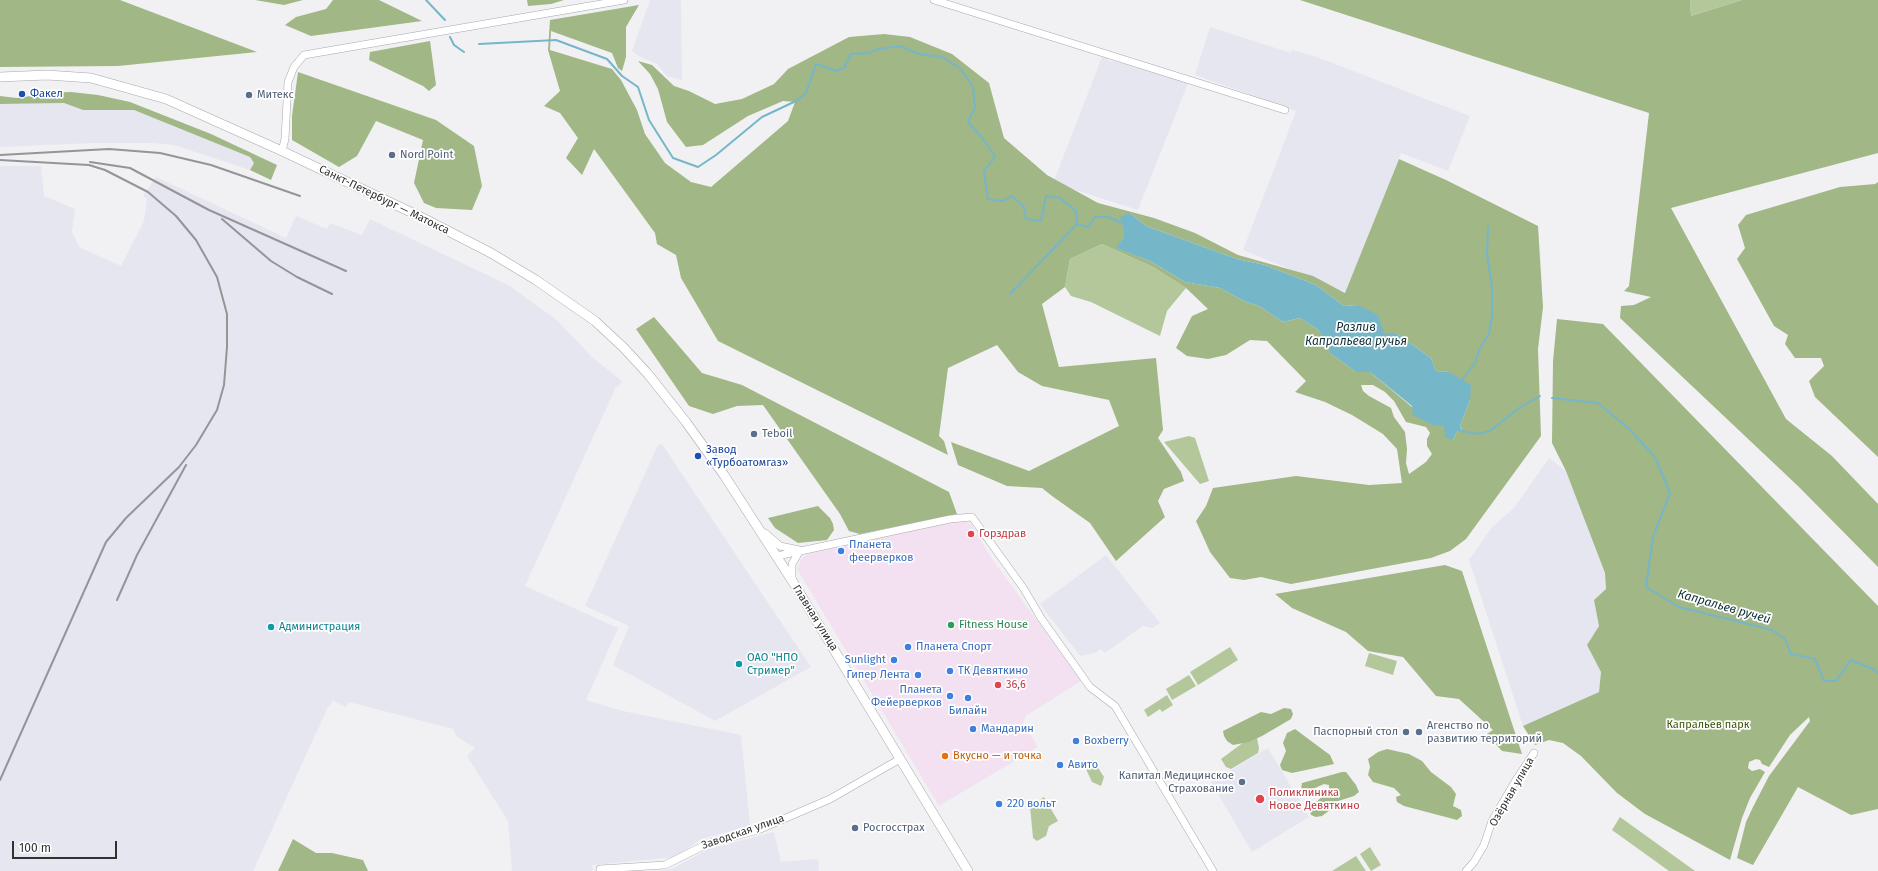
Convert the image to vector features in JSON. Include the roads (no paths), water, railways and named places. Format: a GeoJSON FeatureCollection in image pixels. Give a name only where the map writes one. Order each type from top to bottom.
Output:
{"type":"FeatureCollection","features":[{"type":"Feature","properties":{"kind":"main road","name":"Санкт-Петербург — Матокса"},"geometry":{"type":"LineString","coordinates":[[0,77],[47,75],[91,78],[166,98],[282,151],[432,223],[491,253],[536,280],[595,321],[623,347],[648,374]]}},
{"type":"Feature","properties":{"kind":"main road","name":"Главная улица"},"geometry":{"type":"LineString","coordinates":[[648,374],[686,422],[777,556],[968,871]]}},
{"type":"Feature","properties":{"kind":"street"},"geometry":{"type":"LineString","coordinates":[[282,151],[285,140],[288,82],[294,67],[304,54],[624,0]]}},
{"type":"Feature","properties":{"kind":"street"},"geometry":{"type":"LineString","coordinates":[[934,0],[1285,110]]}},
{"type":"Feature","properties":{"kind":"street"},"geometry":{"type":"LineString","coordinates":[[777,556],[807,551],[950,519],[972,517],[1024,589],[1041,618],[1090,687],[1115,706],[1213,871]]}},
{"type":"Feature","properties":{"kind":"street"},"geometry":{"type":"LineString","coordinates":[[756,524],[780,546],[807,551]]}},
{"type":"Feature","properties":{"kind":"street"},"geometry":{"type":"LineString","coordinates":[[793,582],[792,564],[799,552]]}},
{"type":"Feature","properties":{"kind":"street","name":"Озёрная улица"},"geometry":{"type":"LineString","coordinates":[[1466,871],[1474,862],[1484,846],[1492,821],[1534,753]]}},
{"type":"Feature","properties":{"kind":"street","name":"Заводская улица"},"geometry":{"type":"LineString","coordinates":[[600,870],[665,865],[709,843],[758,830],[813,806],[900,759]]}},
{"type":"Feature","properties":{"kind":"water","name":"Разлив Капральева ручья"},"geometry":{"type":"Polygon","coordinates":[[[1130,213],[1146,226],[1237,259],[1265,265],[1316,285],[1344,306],[1358,305],[1378,315],[1384,333],[1396,333],[1431,358],[1436,371],[1449,372],[1471,385],[1470,400],[1460,426],[1462,431],[1457,431],[1453,440],[1445,437],[1444,426],[1435,426],[1413,415],[1412,406],[1370,372],[1356,372],[1330,353],[1330,344],[1317,329],[1300,318],[1283,322],[1259,306],[1244,301],[1220,288],[1185,282],[1150,261],[1116,248],[1124,237],[1124,228],[1120,217],[1130,213]]]}},
{"type":"Feature","properties":{"kind":"waterway","name":"Капральев ручей"},"geometry":{"type":"LineString","coordinates":[[426,0],[445,20]]}},
{"type":"Feature","properties":{"kind":"waterway","name":"Капральев ручей"},"geometry":{"type":"LineString","coordinates":[[450,37],[454,45],[464,52]]}},
{"type":"Feature","properties":{"kind":"waterway","name":"Капральев ручей"},"geometry":{"type":"LineString","coordinates":[[479,44],[556,40],[607,59],[622,76],[638,87],[649,120],[673,158],[698,167],[716,155],[762,117],[796,101],[806,93],[816,64],[836,71],[844,68],[851,54],[869,53],[878,49],[900,46],[919,54],[942,57],[961,69],[973,87],[975,107],[968,122],[984,140],[995,157],[984,171],[988,199],[1002,201],[1012,196],[1024,207],[1026,219],[1041,221],[1046,196],[1060,198],[1076,211],[1077,224],[1088,227],[1095,217],[1109,217],[1125,225]]}},
{"type":"Feature","properties":{"kind":"waterway"},"geometry":{"type":"LineString","coordinates":[[1010,294],[1077,224]]}},
{"type":"Feature","properties":{"kind":"waterway"},"geometry":{"type":"LineString","coordinates":[[1462,380],[1475,363],[1480,348],[1489,334],[1492,315],[1492,287],[1487,254],[1488,226]]}},
{"type":"Feature","properties":{"kind":"waterway","name":"Капральев ручей"},"geometry":{"type":"LineString","coordinates":[[1462,431],[1478,434],[1490,431],[1519,408],[1540,396]]}},
{"type":"Feature","properties":{"kind":"waterway","name":"Капральев ручей"},"geometry":{"type":"LineString","coordinates":[[1552,398],[1598,403],[1628,428],[1655,457],[1670,493],[1653,537],[1646,587],[1679,607],[1772,630],[1785,639],[1791,654],[1815,659],[1824,681],[1836,681],[1851,660],[1875,670],[1878,673]]}},
{"type":"Feature","properties":{"kind":"railway"},"geometry":{"type":"LineString","coordinates":[[0,155],[109,149],[160,153],[211,165],[300,196]]}},
{"type":"Feature","properties":{"kind":"railway"},"geometry":{"type":"LineString","coordinates":[[0,160],[89,165],[105,170],[148,192],[176,216],[196,240],[217,277],[227,314],[227,347],[224,385],[217,410],[196,445],[179,467],[126,518],[106,542],[0,780]]}},
{"type":"Feature","properties":{"kind":"railway"},"geometry":{"type":"LineString","coordinates":[[90,162],[130,168],[209,210],[346,271]]}},
{"type":"Feature","properties":{"kind":"railway"},"geometry":{"type":"LineString","coordinates":[[222,219],[271,261],[297,277],[332,294]]}},
{"type":"Feature","properties":{"kind":"railway"},"geometry":{"type":"LineString","coordinates":[[117,600],[137,555],[186,465]]}},
{"type":"Feature","properties":{"kind":"place","name":"Факел"},"geometry":{"type":"Point","coordinates":[22,94]}},
{"type":"Feature","properties":{"kind":"place","name":"Митекс"},"geometry":{"type":"Point","coordinates":[249,95]}},
{"type":"Feature","properties":{"kind":"place","name":"Nord Point"},"geometry":{"type":"Point","coordinates":[392,155]}},
{"type":"Feature","properties":{"kind":"place","name":"Teboil"},"geometry":{"type":"Point","coordinates":[754,434]}},
{"type":"Feature","properties":{"kind":"place","name":"Завод «Турбоатомгаз»"},"geometry":{"type":"Point","coordinates":[698,456]}},
{"type":"Feature","properties":{"kind":"place","name":"Горздрав"},"geometry":{"type":"Point","coordinates":[971,534]}},
{"type":"Feature","properties":{"kind":"place","name":"Планета феерверков"},"geometry":{"type":"Point","coordinates":[841,551]}},
{"type":"Feature","properties":{"kind":"place","name":"Fitness House"},"geometry":{"type":"Point","coordinates":[951,625]}},
{"type":"Feature","properties":{"kind":"place","name":"Администрация"},"geometry":{"type":"Point","coordinates":[271,627]}},
{"type":"Feature","properties":{"kind":"place","name":"Планета Спорт"},"geometry":{"type":"Point","coordinates":[908,647]}},
{"type":"Feature","properties":{"kind":"place","name":"Sunlight"},"geometry":{"type":"Point","coordinates":[894,660]}},
{"type":"Feature","properties":{"kind":"place","name":"ОАО \"НПО Стример\""},"geometry":{"type":"Point","coordinates":[739,664]}},
{"type":"Feature","properties":{"kind":"place","name":"ТК Девяткино"},"geometry":{"type":"Point","coordinates":[950,671]}},
{"type":"Feature","properties":{"kind":"place","name":"Гипер Лента"},"geometry":{"type":"Point","coordinates":[918,675]}},
{"type":"Feature","properties":{"kind":"place","name":"36,6"},"geometry":{"type":"Point","coordinates":[998,685]}},
{"type":"Feature","properties":{"kind":"place","name":"Планета Фейерверков"},"geometry":{"type":"Point","coordinates":[950,696]}},
{"type":"Feature","properties":{"kind":"place","name":"Билайн"},"geometry":{"type":"Point","coordinates":[968,698]}},
{"type":"Feature","properties":{"kind":"place","name":"Мандарин"},"geometry":{"type":"Point","coordinates":[973,729]}},
{"type":"Feature","properties":{"kind":"place","name":"Паспорный стол"},"geometry":{"type":"Point","coordinates":[1406,732]}},
{"type":"Feature","properties":{"kind":"place","name":"Агенство по развитию территорий"},"geometry":{"type":"Point","coordinates":[1419,732]}},
{"type":"Feature","properties":{"kind":"place","name":"Boxberry"},"geometry":{"type":"Point","coordinates":[1076,741]}},
{"type":"Feature","properties":{"kind":"place","name":"Вкусно — и точка"},"geometry":{"type":"Point","coordinates":[945,756]}},
{"type":"Feature","properties":{"kind":"place","name":"Авито"},"geometry":{"type":"Point","coordinates":[1060,765]}},
{"type":"Feature","properties":{"kind":"place","name":"Капитал Медицинское Страхование"},"geometry":{"type":"Point","coordinates":[1242,782]}},
{"type":"Feature","properties":{"kind":"place","name":"Поликлиника Новое Девяткино"},"geometry":{"type":"Point","coordinates":[1260,799]}},
{"type":"Feature","properties":{"kind":"place","name":"220 вольт"},"geometry":{"type":"Point","coordinates":[999,804]}},
{"type":"Feature","properties":{"kind":"place","name":"Росгосстрах"},"geometry":{"type":"Point","coordinates":[855,828]}},
{"type":"Feature","properties":{"kind":"park label","name":"Капральев парк"},"geometry":{"type":"Point","coordinates":[1708,725]}}]}
